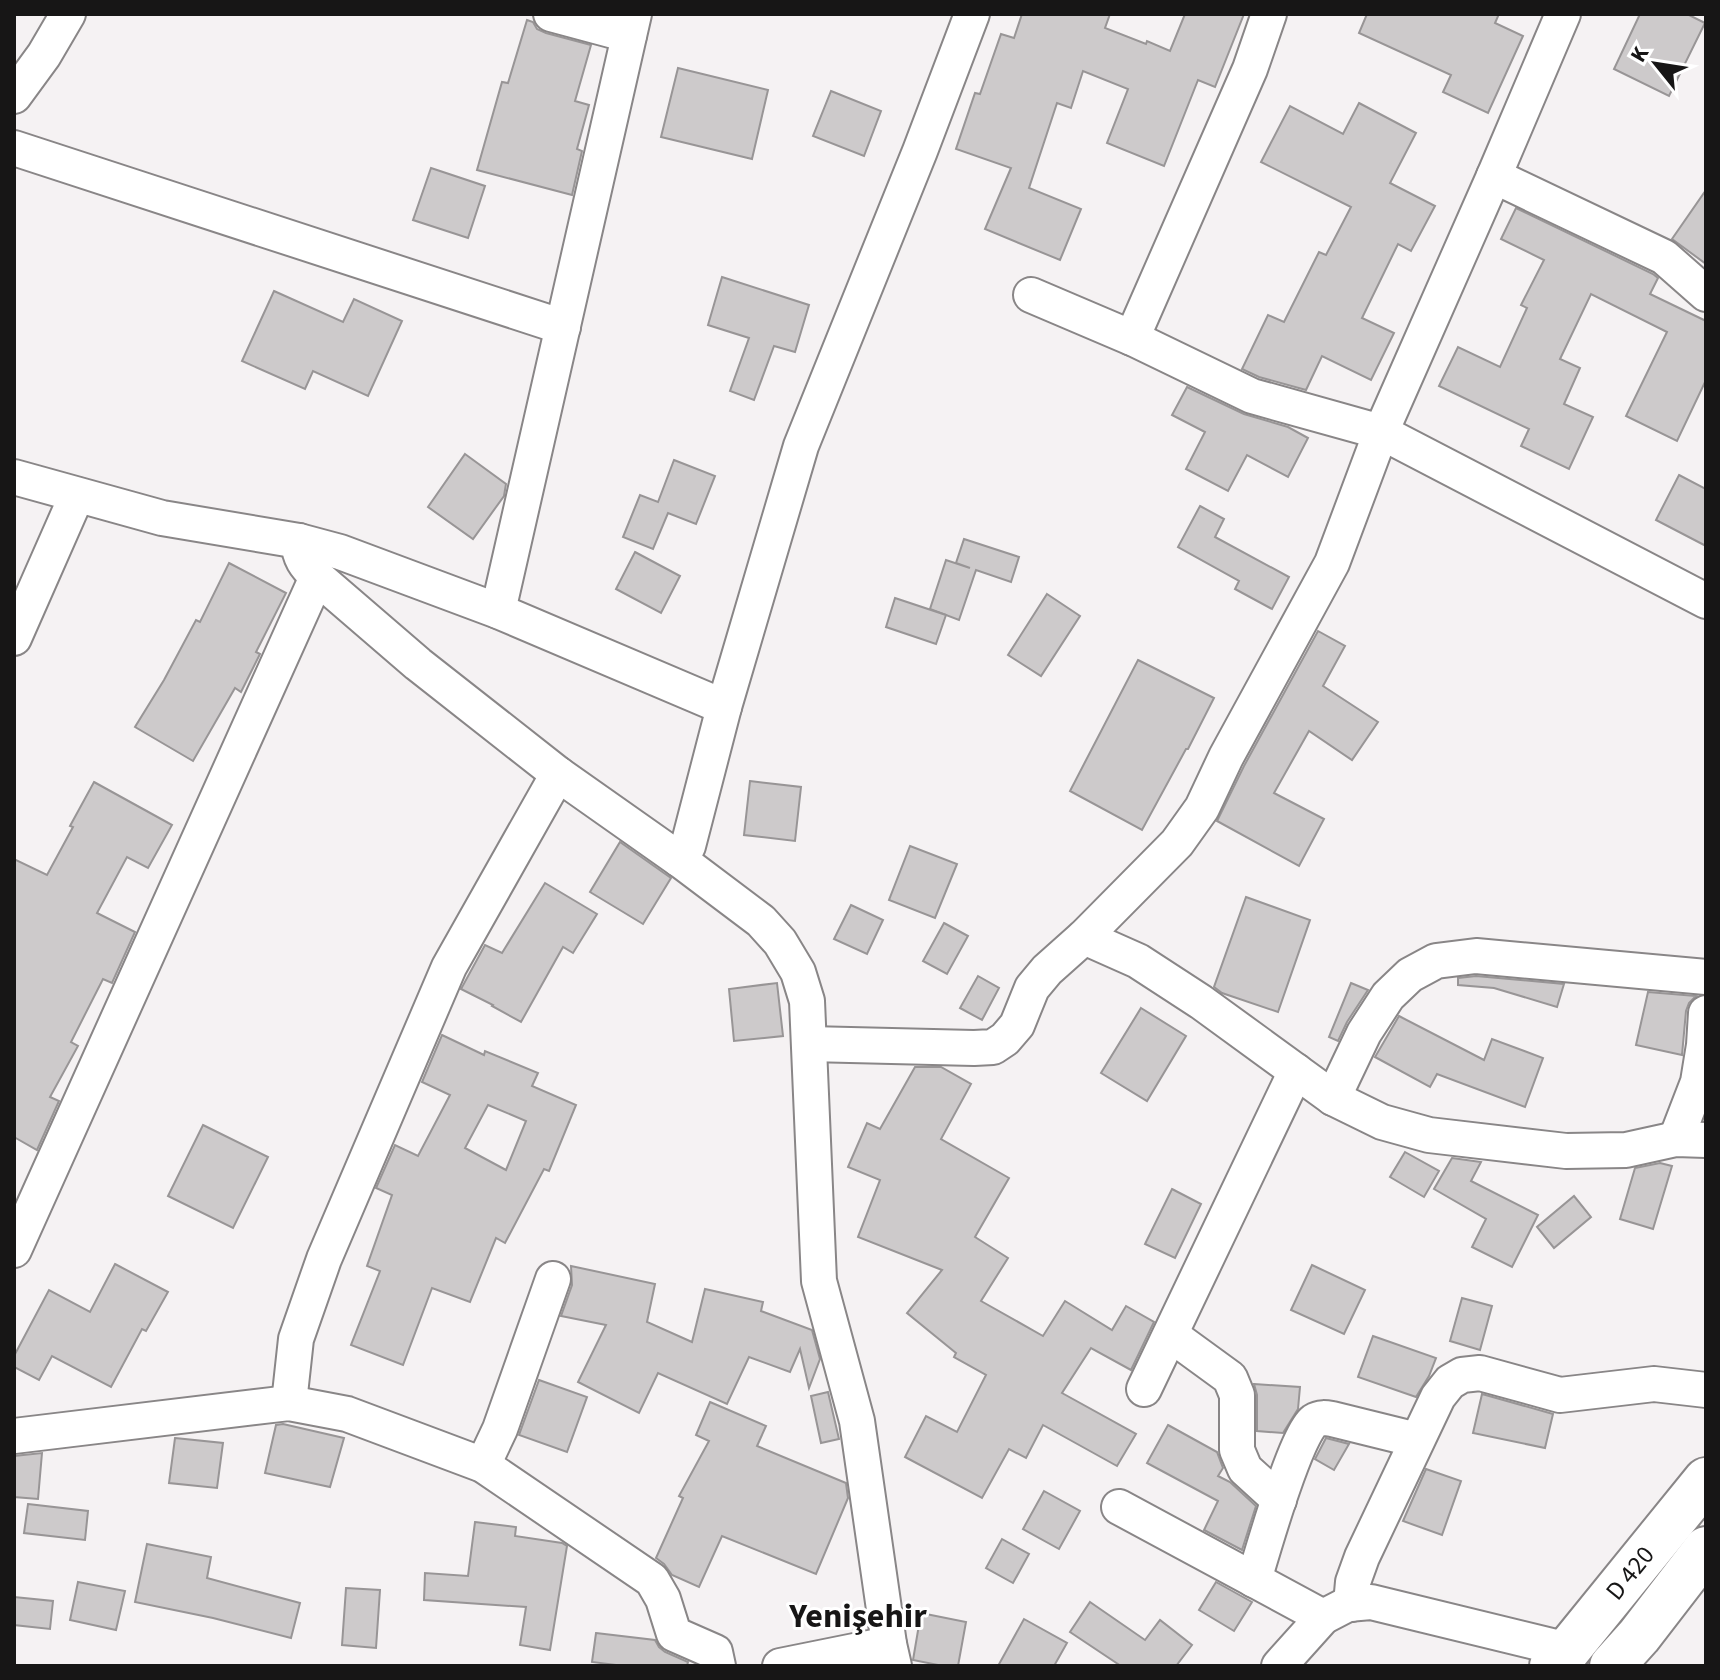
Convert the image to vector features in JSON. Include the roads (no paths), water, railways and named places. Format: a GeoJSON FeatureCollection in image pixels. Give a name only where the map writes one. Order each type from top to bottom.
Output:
{"type":"FeatureCollection","features":[{"type":"Feature","properties":{"kind":"highway","name":"D 420"},"geometry":{"type":"LineString","coordinates":[[1560,1658],[1706,1480]]}},
{"type":"Feature","properties":{"kind":"highway"},"geometry":{"type":"LineString","coordinates":[[1612,1666],[1706,1549]]}},
{"type":"Feature","properties":{"kind":"street"},"geometry":{"type":"LineString","coordinates":[[14,96],[44,55],[68,14]]}},
{"type":"Feature","properties":{"kind":"street"},"geometry":{"type":"LineString","coordinates":[[498,611],[632,24],[551,14]]}},
{"type":"Feature","properties":{"kind":"street"},"geometry":{"type":"LineString","coordinates":[[680,860],[693,829],[724,707],[801,446],[972,14]]}},
{"type":"Feature","properties":{"kind":"street"},"geometry":{"type":"LineString","coordinates":[[1132,338],[1250,69],[1269,14]]}},
{"type":"Feature","properties":{"kind":"street"},"geometry":{"type":"LineString","coordinates":[[809,1044],[993,1047],[1017,1025],[1032,988],[1047,970],[1177,843],[1202,808],[1226,757],[1332,563],[1381,432],[1563,14]]}},
{"type":"Feature","properties":{"kind":"street"},"geometry":{"type":"LineString","coordinates":[[14,148],[563,327]]}},
{"type":"Feature","properties":{"kind":"street"},"geometry":{"type":"LineString","coordinates":[[1494,176],[1664,257],[1706,294]]}},
{"type":"Feature","properties":{"kind":"street"},"geometry":{"type":"LineString","coordinates":[[1031,295],[1132,338],[1252,396],[1381,432],[1706,601]]}},
{"type":"Feature","properties":{"kind":"street"},"geometry":{"type":"LineString","coordinates":[[14,477],[162,518],[299,541],[340,552],[498,611],[724,707]]}},
{"type":"Feature","properties":{"kind":"street"},"geometry":{"type":"LineString","coordinates":[[14,638],[77,495]]}},
{"type":"Feature","properties":{"kind":"street"},"geometry":{"type":"LineString","coordinates":[[299,541],[301,558],[317,577],[418,664],[558,774],[761,921],[780,942],[798,972],[807,1001],[819,1281],[857,1421],[892,1655],[780,1666]]}},
{"type":"Feature","properties":{"kind":"street"},"geometry":{"type":"LineString","coordinates":[[14,1250],[317,577]]}},
{"type":"Feature","properties":{"kind":"street"},"geometry":{"type":"LineString","coordinates":[[289,1403],[296,1339],[324,1259],[449,967],[558,774]]}},
{"type":"Feature","properties":{"kind":"street"},"geometry":{"type":"LineString","coordinates":[[1084,937],[1138,961],[1201,1002],[1333,1098],[1382,1122],[1429,1135],[1566,1151],[1626,1150],[1691,1139],[1706,1013]]}},
{"type":"Feature","properties":{"kind":"street"},"geometry":{"type":"LineString","coordinates":[[1333,1098],[1364,1033],[1388,996],[1410,975],[1436,961],[1476,956],[1706,977]]}},
{"type":"Feature","properties":{"kind":"street"},"geometry":{"type":"LineString","coordinates":[[1144,1389],[1296,1071]]}},
{"type":"Feature","properties":{"kind":"street"},"geometry":{"type":"LineString","coordinates":[[483,1465],[500,1429],[553,1279]]}},
{"type":"Feature","properties":{"kind":"street"},"geometry":{"type":"LineString","coordinates":[[1171,1335],[1230,1378],[1237,1395],[1237,1450],[1245,1469],[1279,1500]]}},
{"type":"Feature","properties":{"kind":"street"},"geometry":{"type":"LineString","coordinates":[[1279,1666],[1337,1610],[1353,1582],[1438,1397],[1450,1382],[1462,1375],[1480,1373],[1560,1395],[1654,1384],[1706,1390]]}},
{"type":"Feature","properties":{"kind":"street"},"geometry":{"type":"LineString","coordinates":[[14,1436],[289,1403],[347,1414],[483,1465],[652,1580],[663,1599],[674,1634],[715,1652],[718,1666]]}},
{"type":"Feature","properties":{"kind":"street"},"geometry":{"type":"LineString","coordinates":[[1254,1580],[1279,1500],[1304,1434],[1312,1422],[1321,1418],[1332,1419],[1417,1440]]}},
{"type":"Feature","properties":{"kind":"street"},"geometry":{"type":"LineString","coordinates":[[1119,1507],[1254,1580],[1337,1610],[1371,1602],[1560,1658]]}},
{"type":"Feature","properties":{"kind":"district","name":"Yenişehir"},"geometry":{"type":"Point","coordinates":[858,1616]}}]}
